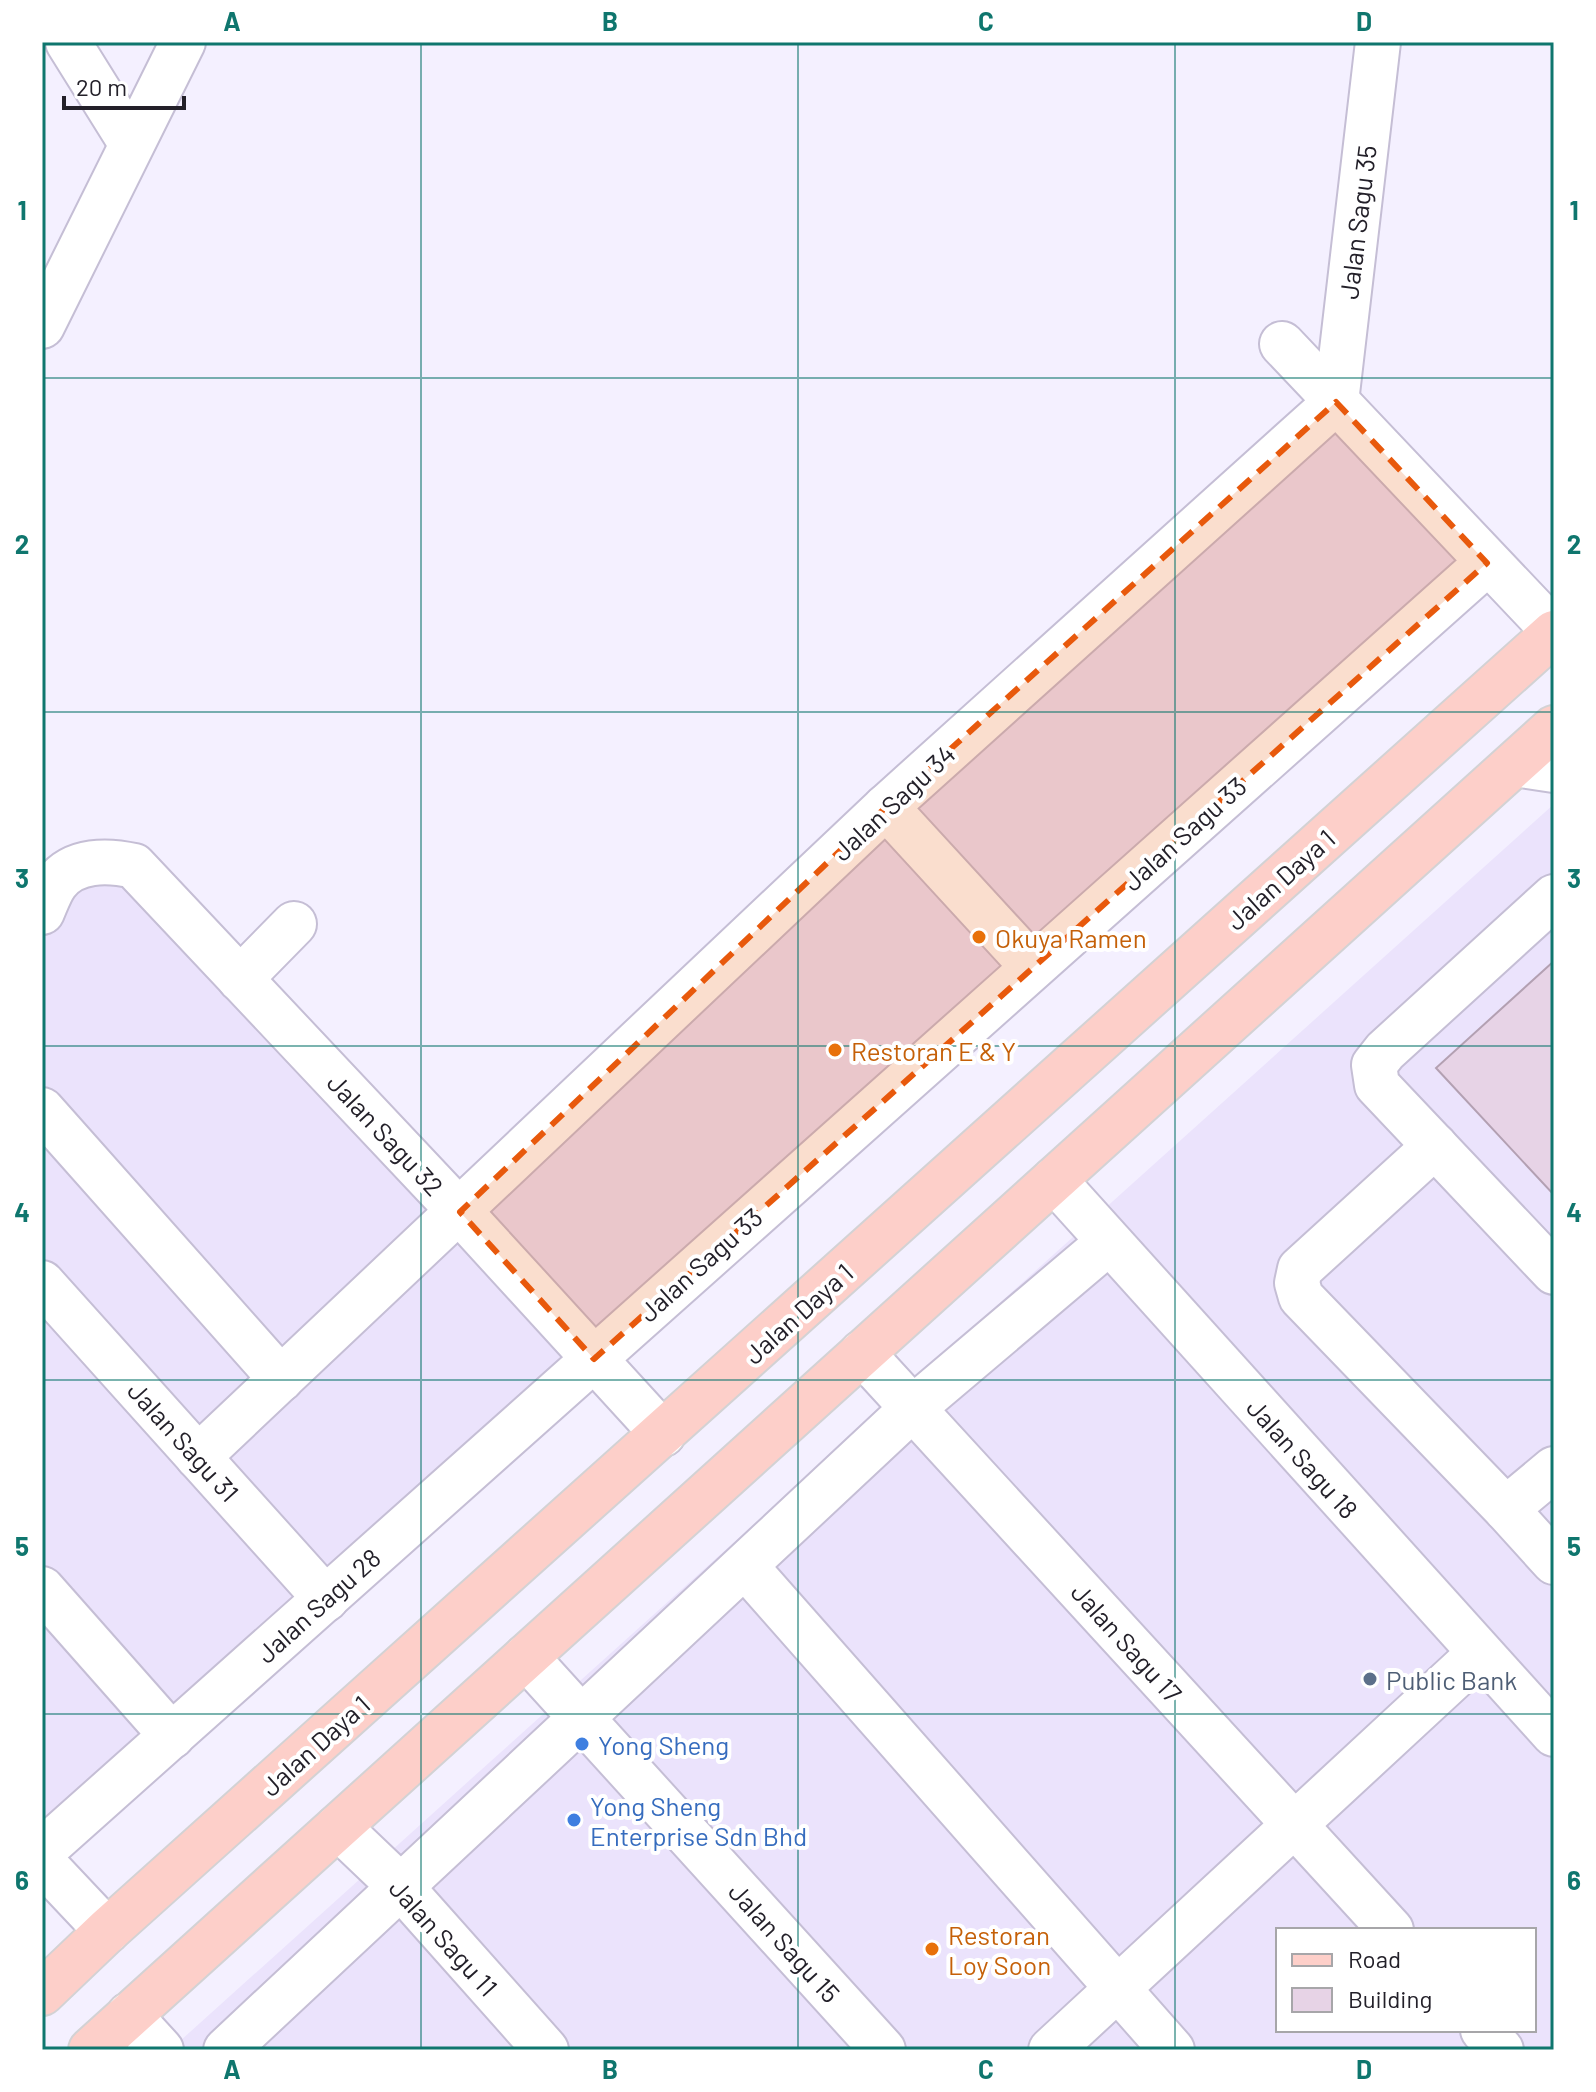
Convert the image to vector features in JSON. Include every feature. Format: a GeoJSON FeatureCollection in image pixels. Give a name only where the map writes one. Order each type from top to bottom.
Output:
{"type":"FeatureCollection","features":[{"type":"Feature","properties":{"kind":"main road","name":"Jalan Daya 1"},"geometry":{"type":"LineString","coordinates":[[42,1993],[107,1931],[1554,632]]}},
{"type":"Feature","properties":{"kind":"main road"},"geometry":{"type":"LineString","coordinates":[[91,2050],[1054,1180],[1534,767],[1554,728]]}},
{"type":"Feature","properties":{"kind":"street"},"geometry":{"type":"LineString","coordinates":[[68,42],[131,143]]}},
{"type":"Feature","properties":{"kind":"street"},"geometry":{"type":"LineString","coordinates":[[42,326],[183,42]]}},
{"type":"Feature","properties":{"kind":"street","name":"Jalan Sagu 35"},"geometry":{"type":"LineString","coordinates":[[1336,402],[1378,42]]}},
{"type":"Feature","properties":{"kind":"street"},"geometry":{"type":"LineString","coordinates":[[1282,344],[1554,632]]}},
{"type":"Feature","properties":{"kind":"street","name":"Jalan Sagu 34"},"geometry":{"type":"LineString","coordinates":[[198,1457],[886,807],[1336,402]]}},
{"type":"Feature","properties":{"kind":"street","name":"Jalan Sagu 33"},"geometry":{"type":"LineString","coordinates":[[594,1359],[1487,563]]}},
{"type":"Feature","properties":{"kind":"street"},"geometry":{"type":"LineString","coordinates":[[886,807],[1033,967]]}},
{"type":"Feature","properties":{"kind":"street","name":"Jalan Sagu 32"},"geometry":{"type":"LineString","coordinates":[[42,912],[56,882],[73,869],[94,862],[134,866],[460,1212],[663,1434]]}},
{"type":"Feature","properties":{"kind":"street"},"geometry":{"type":"LineString","coordinates":[[1554,897],[1385,1051],[1374,1065],[1377,1085],[1554,1272]]}},
{"type":"Feature","properties":{"kind":"street"},"geometry":{"type":"LineString","coordinates":[[240,979],[294,924]]}},
{"type":"Feature","properties":{"kind":"street"},"geometry":{"type":"LineString","coordinates":[[42,1110],[281,1379]]}},
{"type":"Feature","properties":{"kind":"street"},"geometry":{"type":"LineString","coordinates":[[1435,1146],[1300,1269],[1297,1283],[1301,1297],[1554,1562]]}},
{"type":"Feature","properties":{"kind":"street","name":"Jalan Sagu 18"},"geometry":{"type":"LineString","coordinates":[[1054,1180],[1554,1734]]}},
{"type":"Feature","properties":{"kind":"street"},"geometry":{"type":"LineString","coordinates":[[226,2050],[913,1408],[1109,1242]]}},
{"type":"Feature","properties":{"kind":"street","name":"Jalan Sagu 31"},"geometry":{"type":"LineString","coordinates":[[42,1283],[326,1599]]}},
{"type":"Feature","properties":{"kind":"street","name":"Jalan Sagu 17"},"geometry":{"type":"LineString","coordinates":[[862,1353],[1389,1928]]}},
{"type":"Feature","properties":{"kind":"street","name":"Jalan Sagu 28"},"geometry":{"type":"LineString","coordinates":[[42,1851],[594,1359]]}},
{"type":"Feature","properties":{"kind":"street"},"geometry":{"type":"LineString","coordinates":[[1506,1509],[1554,1469]]}},
{"type":"Feature","properties":{"kind":"street"},"geometry":{"type":"LineString","coordinates":[[745,1566],[1172,2050]]}},
{"type":"Feature","properties":{"kind":"street"},"geometry":{"type":"LineString","coordinates":[[42,1589],[172,1736]]}},
{"type":"Feature","properties":{"kind":"street"},"geometry":{"type":"LineString","coordinates":[[1051,2050],[1480,1653]]}},
{"type":"Feature","properties":{"kind":"street","name":"Jalan Sagu 15"},"geometry":{"type":"LineString","coordinates":[[526,1657],[883,2050]]}},
{"type":"Feature","properties":{"kind":"street","name":"Jalan Sagu 11"},"geometry":{"type":"LineString","coordinates":[[338,1827],[401,1887],[546,2050]]}},
{"type":"Feature","properties":{"kind":"street"},"geometry":{"type":"LineString","coordinates":[[42,1862],[107,1931]]}},
{"type":"Feature","properties":{"kind":"street"},"geometry":{"type":"LineString","coordinates":[[129,2015],[161,2050]]}},
{"type":"Feature","properties":{"kind":"street"},"geometry":{"type":"LineString","coordinates":[[1485,2032],[1501,2050]]}},
{"type":"Feature","properties":{"kind":"highlighted area"},"geometry":{"type":"Polygon","coordinates":[[[1336,402],[1487,563],[594,1359],[460,1212],[886,807],[1336,402]]]}},
{"type":"Feature","properties":{"kind":"shaded area"},"geometry":{"type":"Polygon","coordinates":[[[1337,380],[1509,564],[42,1872],[42,876],[101,844],[460,1189],[1337,380]]]}},
{"type":"Feature","properties":{"kind":"shaded area"},"geometry":{"type":"Polygon","coordinates":[[[1554,804],[1554,2050],[170,2050],[1554,804]]]}},
{"type":"Feature","properties":{"kind":"building"},"geometry":{"type":"Polygon","coordinates":[[[1554,961],[1554,1195],[1436,1068],[1554,961]]]}},
{"type":"Feature","properties":{"kind":"place","name":"Okuya Ramen"},"geometry":{"type":"Point","coordinates":[979,937]}},
{"type":"Feature","properties":{"kind":"place","name":"Restoran E & Y"},"geometry":{"type":"Point","coordinates":[835,1050]}},
{"type":"Feature","properties":{"kind":"place","name":"Public Bank"},"geometry":{"type":"Point","coordinates":[1370,1679]}},
{"type":"Feature","properties":{"kind":"place","name":"Yong Sheng"},"geometry":{"type":"Point","coordinates":[582,1744]}},
{"type":"Feature","properties":{"kind":"place","name":"Yong Sheng Enterprise Sdn Bhd"},"geometry":{"type":"Point","coordinates":[574,1820]}},
{"type":"Feature","properties":{"kind":"place","name":"Restoran Loy Soon"},"geometry":{"type":"Point","coordinates":[932,1949]}}]}
